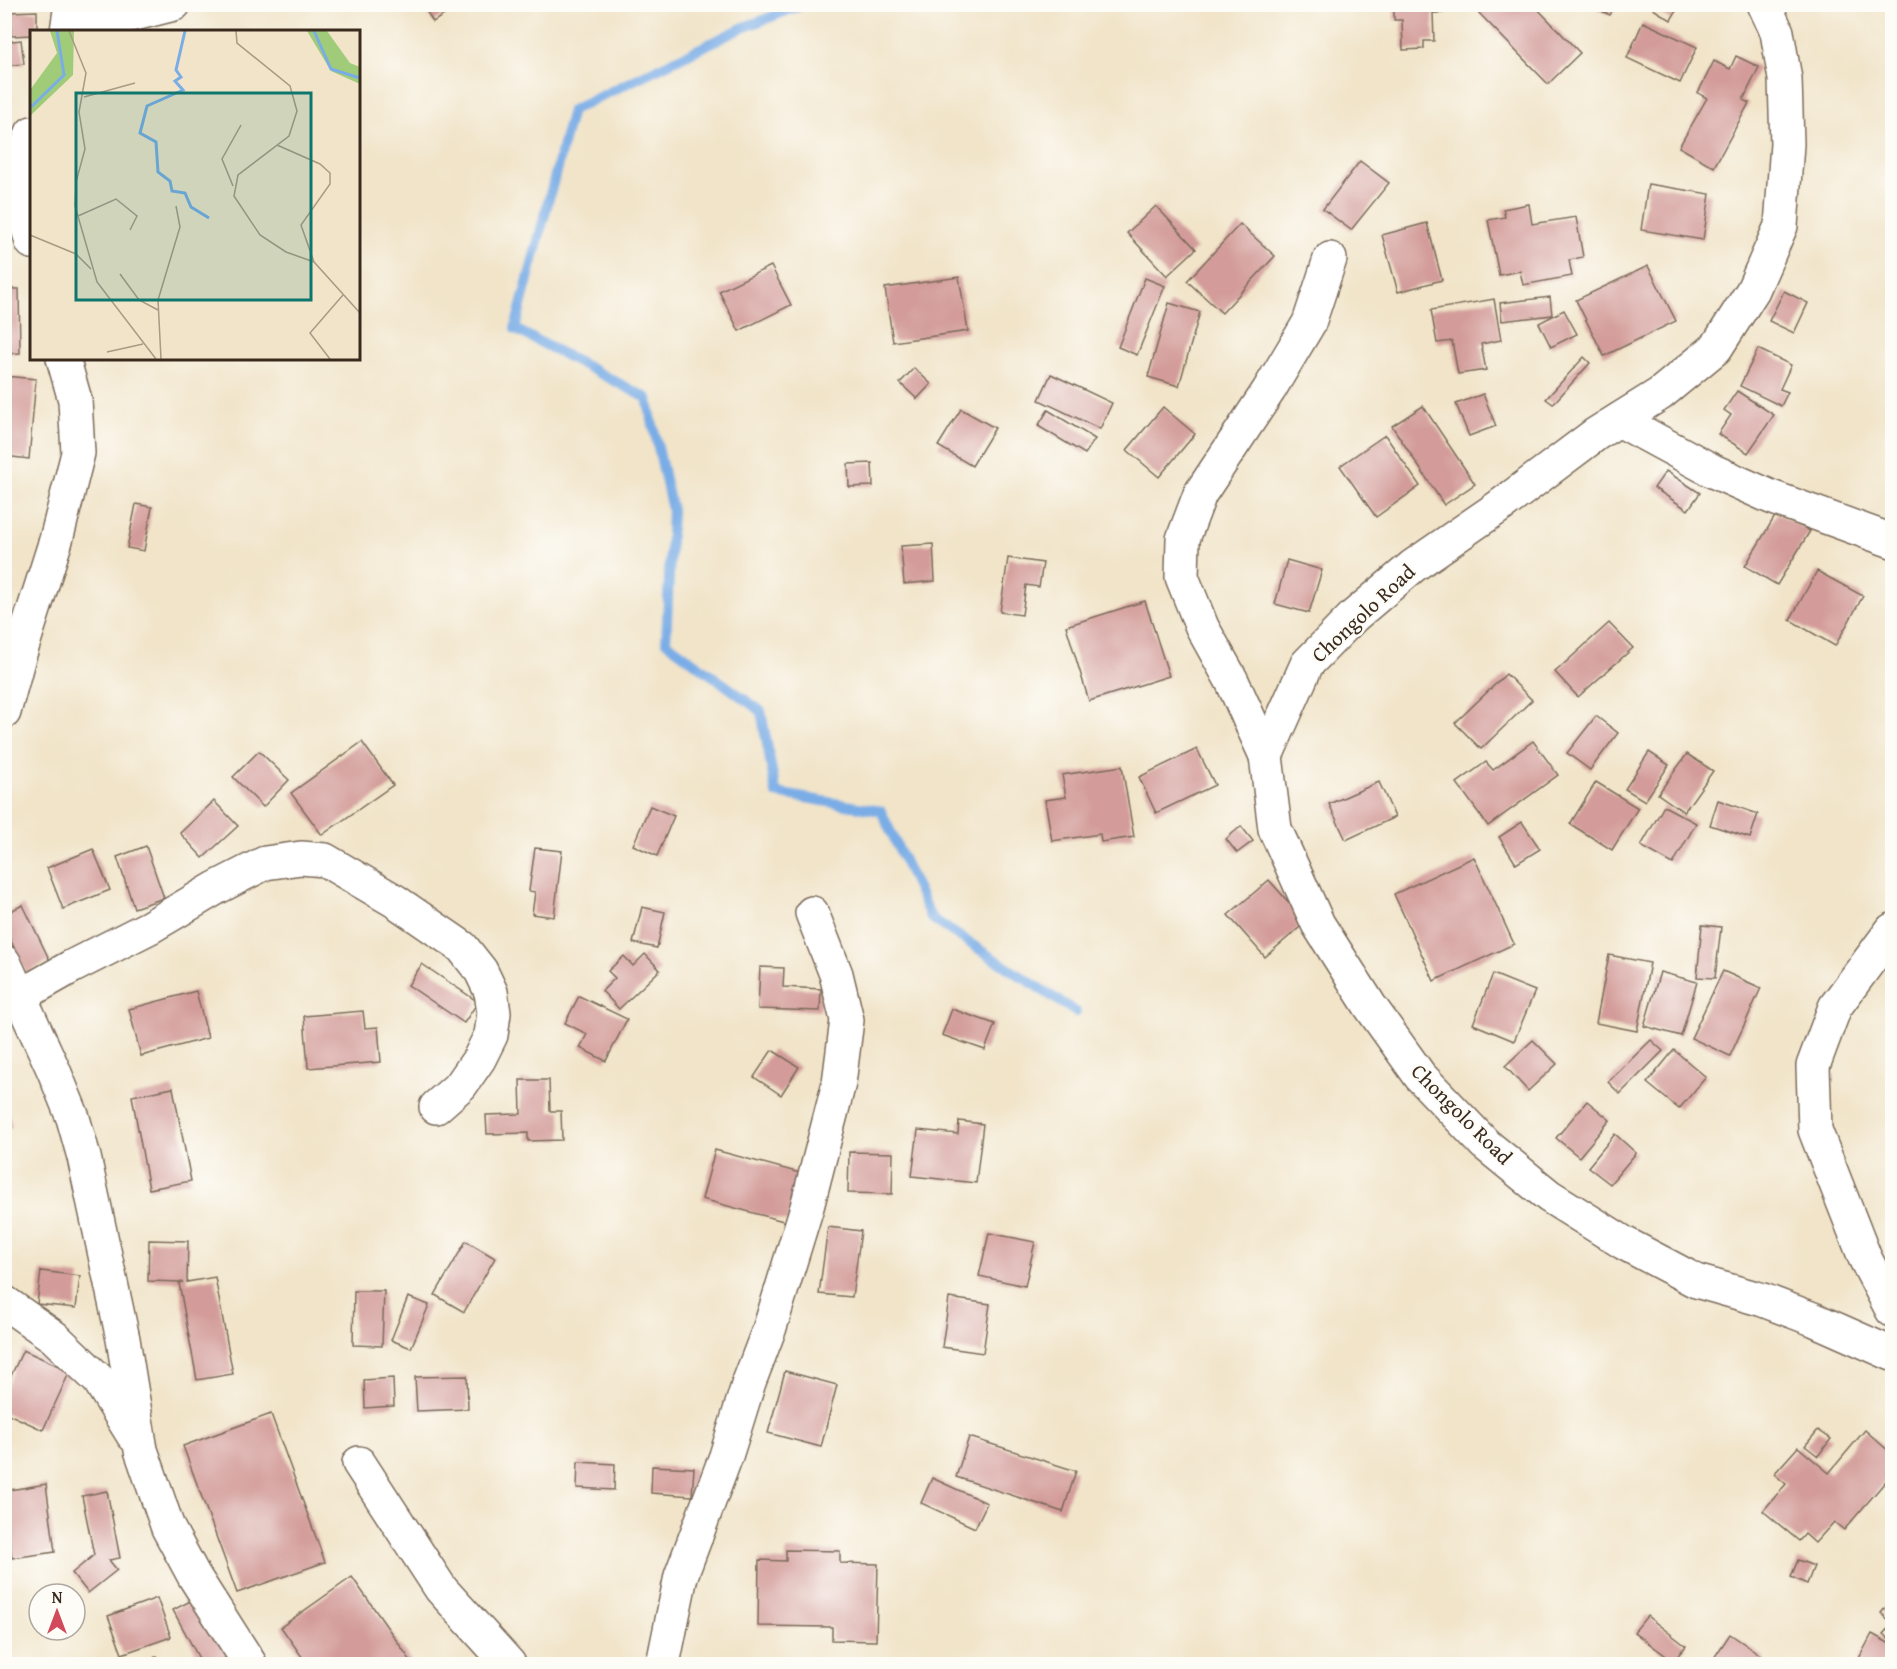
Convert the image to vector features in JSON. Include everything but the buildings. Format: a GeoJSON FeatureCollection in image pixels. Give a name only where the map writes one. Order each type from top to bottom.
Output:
{"type":"FeatureCollection","features":[{"type":"Feature","properties":{"kind":"street"},"geometry":{"type":"LineString","coordinates":[[67,30],[71,4]]}},
{"type":"Feature","properties":{"kind":"street"},"geometry":{"type":"LineString","coordinates":[[75,30],[174,4]]}},
{"type":"Feature","properties":{"kind":"street","name":"Chongolo Road"},"geometry":{"type":"LineString","coordinates":[[1764,4],[1777,32],[1785,79],[1787,144],[1781,226],[1753,290],[1716,348],[1660,394],[1596,434],[1500,506],[1413,566],[1354,616],[1307,664],[1266,756],[1275,829],[1318,924],[1370,1006],[1420,1076],[1485,1144],[1549,1196],[1624,1243],[1696,1281],[1763,1300],[1893,1354]]}},
{"type":"Feature","properties":{"kind":"street"},"geometry":{"type":"LineString","coordinates":[[30,138],[24,155],[24,215],[30,235]]}},
{"type":"Feature","properties":{"kind":"street"},"geometry":{"type":"LineString","coordinates":[[1266,756],[1232,681],[1202,627],[1182,577],[1183,538],[1200,494],[1269,390],[1309,323],[1330,259]]}},
{"type":"Feature","properties":{"kind":"street"},"geometry":{"type":"LineString","coordinates":[[4,712],[56,540],[78,453],[75,400],[64,360]]}},
{"type":"Feature","properties":{"kind":"street"},"geometry":{"type":"LineString","coordinates":[[1619,420],[1713,471],[1771,497],[1893,542]]}},
{"type":"Feature","properties":{"kind":"street"},"geometry":{"type":"LineString","coordinates":[[20,996],[266,863],[301,858],[325,860],[395,901],[462,947],[481,971],[491,992],[494,1013],[491,1035],[479,1059],[461,1085],[436,1107]]}},
{"type":"Feature","properties":{"kind":"street"},"geometry":{"type":"LineString","coordinates":[[663,1665],[681,1575],[726,1456],[749,1382],[770,1327],[807,1207],[839,1083],[847,1020],[836,974],[812,913]]}},
{"type":"Feature","properties":{"kind":"street"},"geometry":{"type":"LineString","coordinates":[[1893,930],[1835,1007],[1813,1066],[1815,1130],[1865,1258],[1893,1310]]}},
{"type":"Feature","properties":{"kind":"street"},"geometry":{"type":"LineString","coordinates":[[4,962],[73,1118],[84,1157],[123,1339],[141,1450],[168,1528],[194,1575],[250,1665]]}},
{"type":"Feature","properties":{"kind":"street"},"geometry":{"type":"LineString","coordinates":[[4,1302],[54,1337],[99,1380],[141,1450]]}},
{"type":"Feature","properties":{"kind":"street"},"geometry":{"type":"LineString","coordinates":[[359,1463],[441,1589],[509,1665]]}},
{"type":"Feature","properties":{"kind":"waterway"},"geometry":{"type":"LineString","coordinates":[[805,4],[742,28],[572,110],[515,329],[647,398],[672,510],[666,642],[761,711],[776,793],[881,811],[931,918],[1076,1012]]}}]}
